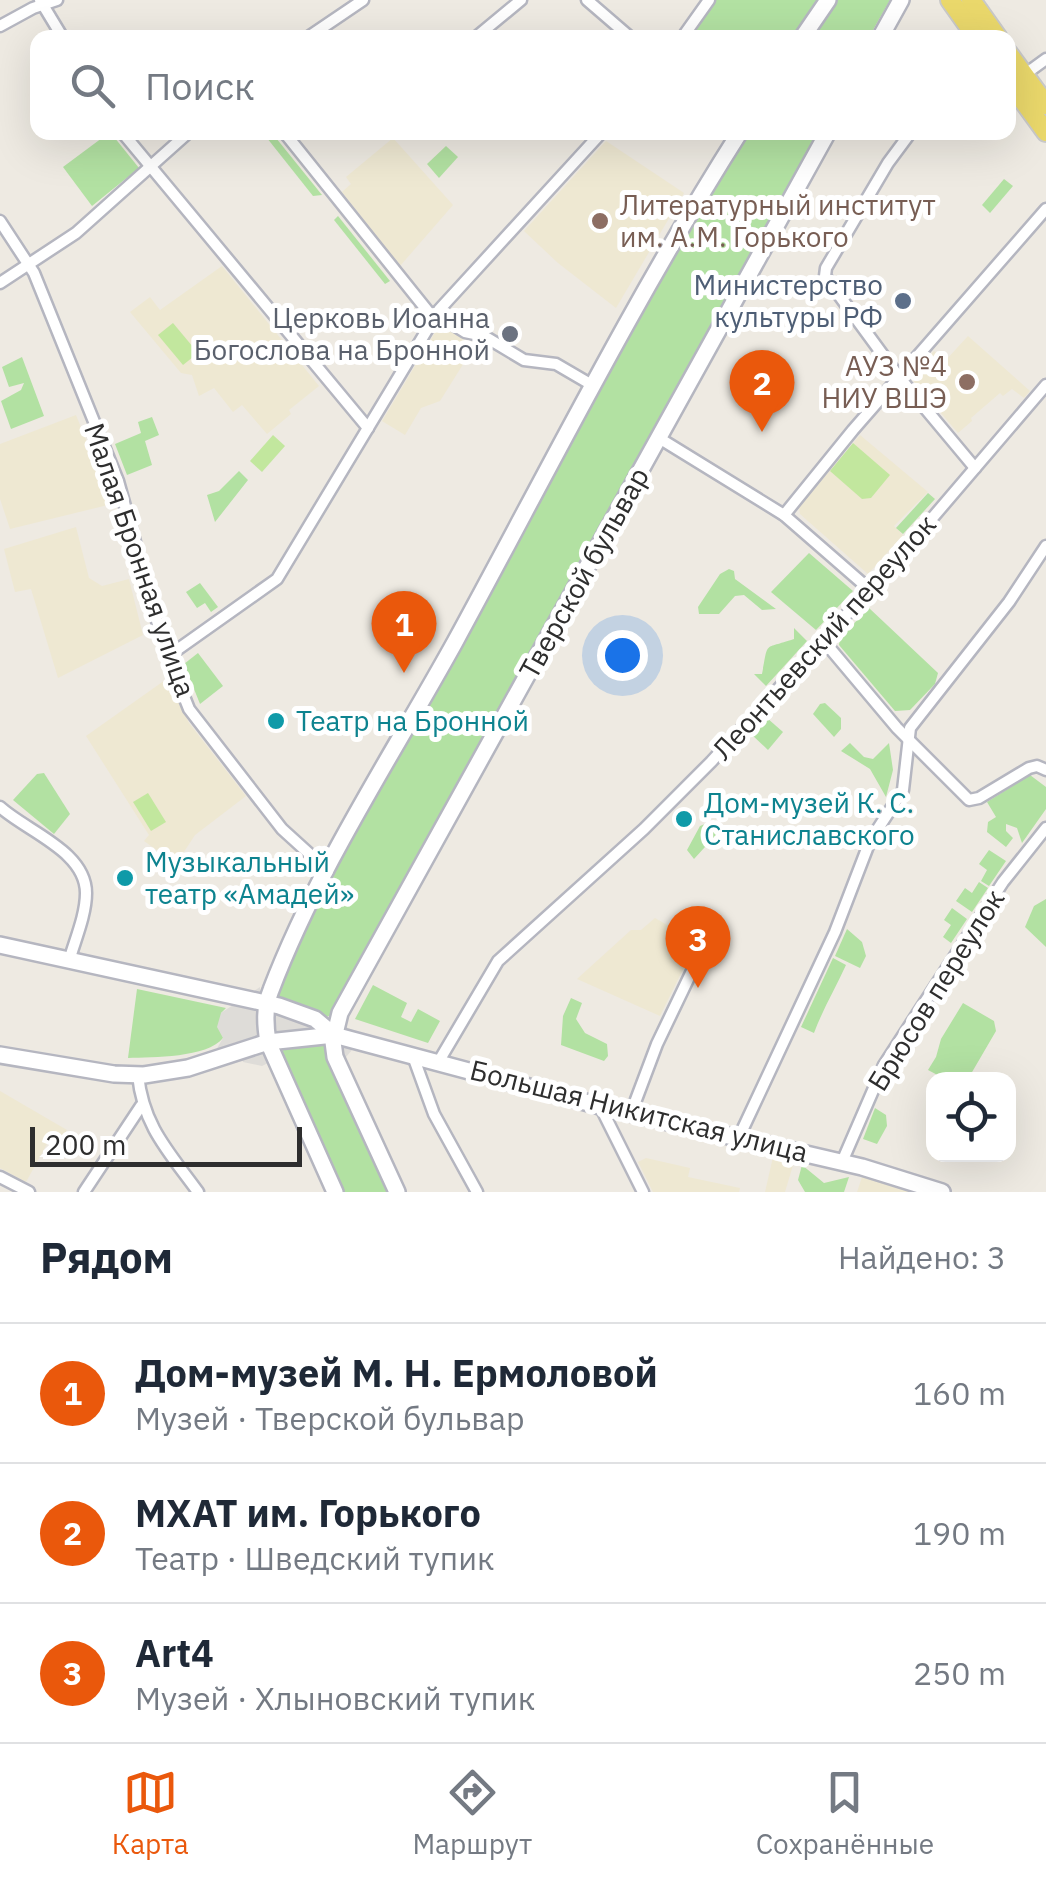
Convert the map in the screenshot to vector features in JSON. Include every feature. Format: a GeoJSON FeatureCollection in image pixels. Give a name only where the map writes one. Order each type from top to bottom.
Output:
{"type":"FeatureCollection","features":[{"type":"Feature","properties":{"kind":"main road"},"geometry":{"type":"LineString","coordinates":[[807,30],[828,0]]}},
{"type":"Feature","properties":{"kind":"main road"},"geometry":{"type":"LineString","coordinates":[[884,30],[901,0]]}},
{"type":"Feature","properties":{"kind":"main road"},"geometry":{"type":"LineString","coordinates":[[950,0],[972,30]]}},
{"type":"Feature","properties":{"kind":"main road"},"geometry":{"type":"LineString","coordinates":[[971,0],[992,30]]}},
{"type":"Feature","properties":{"kind":"main road"},"geometry":{"type":"LineString","coordinates":[[1016,78],[1046,105]]}},
{"type":"Feature","properties":{"kind":"main road"},"geometry":{"type":"LineString","coordinates":[[1016,78],[1046,132]]}},
{"type":"Feature","properties":{"kind":"main road"},"geometry":{"type":"LineString","coordinates":[[335,1192],[268,1042],[267,1003],[326,869],[462,629],[684,218],[735,140]]}},
{"type":"Feature","properties":{"kind":"main road","name":"Тверской бульвар"},"geometry":{"type":"LineString","coordinates":[[334,1035],[340,1013],[824,140]]}},
{"type":"Feature","properties":{"kind":"main road"},"geometry":{"type":"LineString","coordinates":[[0,945],[267,1003],[309,1016],[334,1035]]}},
{"type":"Feature","properties":{"kind":"main road"},"geometry":{"type":"LineString","coordinates":[[0,1054],[138,1075],[188,1068],[268,1042],[334,1035]]}},
{"type":"Feature","properties":{"kind":"main road"},"geometry":{"type":"LineString","coordinates":[[334,1035],[334,1054],[346,1086],[398,1192]]}},
{"type":"Feature","properties":{"kind":"main road","name":"Большая Никитская улица"},"geometry":{"type":"LineString","coordinates":[[334,1035],[600,1106],[842,1162],[942,1192]]}},
{"type":"Feature","properties":{"kind":"street"},"geometry":{"type":"LineString","coordinates":[[0,26],[41,2],[57,0]]}},
{"type":"Feature","properties":{"kind":"street"},"geometry":{"type":"LineString","coordinates":[[316,30],[346,5],[363,0]]}},
{"type":"Feature","properties":{"kind":"street"},"geometry":{"type":"LineString","coordinates":[[484,30],[521,0]]}},
{"type":"Feature","properties":{"kind":"street"},"geometry":{"type":"LineString","coordinates":[[587,0],[622,30]]}},
{"type":"Feature","properties":{"kind":"street"},"geometry":{"type":"LineString","coordinates":[[688,30],[709,0]]}},
{"type":"Feature","properties":{"kind":"street"},"geometry":{"type":"LineString","coordinates":[[41,2],[57,30]]}},
{"type":"Feature","properties":{"kind":"street"},"geometry":{"type":"LineString","coordinates":[[1016,78],[1046,59]]}},
{"type":"Feature","properties":{"kind":"street"},"geometry":{"type":"LineString","coordinates":[[128,140],[368,428]]}},
{"type":"Feature","properties":{"kind":"street"},"geometry":{"type":"LineString","coordinates":[[0,283],[76,233],[181,140]]}},
{"type":"Feature","properties":{"kind":"street"},"geometry":{"type":"LineString","coordinates":[[291,140],[435,316],[464,332],[484,336],[520,358],[556,364],[592,385]]}},
{"type":"Feature","properties":{"kind":"street"},"geometry":{"type":"LineString","coordinates":[[168,657],[277,578],[435,316],[595,140]]}},
{"type":"Feature","properties":{"kind":"street"},"geometry":{"type":"LineString","coordinates":[[905,140],[876,182],[825,276],[899,377],[975,468]]}},
{"type":"Feature","properties":{"kind":"street"},"geometry":{"type":"LineString","coordinates":[[784,516],[1046,208]]}},
{"type":"Feature","properties":{"kind":"street","name":"Малая Бронная улица"},"geometry":{"type":"LineString","coordinates":[[0,220],[29,265],[125,500],[168,657],[198,723],[282,829],[326,869]]}},
{"type":"Feature","properties":{"kind":"street","name":"Леонтьевский переулок"},"geometry":{"type":"LineString","coordinates":[[440,1061],[498,961],[644,829],[869,589],[1046,385]]}},
{"type":"Feature","properties":{"kind":"street"},"geometry":{"type":"LineString","coordinates":[[658,438],[784,516],[869,589]]}},
{"type":"Feature","properties":{"kind":"street"},"geometry":{"type":"LineString","coordinates":[[739,1137],[835,932],[870,841],[903,790],[913,723],[1009,602],[1046,546]]}},
{"type":"Feature","properties":{"kind":"street"},"geometry":{"type":"LineString","coordinates":[[822,640],[908,740],[971,800],[1029,768],[1046,770]]}},
{"type":"Feature","properties":{"kind":"street"},"geometry":{"type":"LineString","coordinates":[[2,811],[72,859],[82,873],[86,898],[68,961]]}},
{"type":"Feature","properties":{"kind":"street","name":"Брюсов переулок"},"geometry":{"type":"LineString","coordinates":[[842,1162],[884,1065],[1003,882],[1046,828]]}},
{"type":"Feature","properties":{"kind":"street"},"geometry":{"type":"LineString","coordinates":[[630,1113],[657,1044],[704,946]]}},
{"type":"Feature","properties":{"kind":"street"},"geometry":{"type":"LineString","coordinates":[[412,1055],[434,1114],[476,1192]]}},
{"type":"Feature","properties":{"kind":"street"},"geometry":{"type":"LineString","coordinates":[[138,1075],[142,1105],[154,1133],[198,1192]]}},
{"type":"Feature","properties":{"kind":"street"},"geometry":{"type":"LineString","coordinates":[[84,1192],[142,1105]]}},
{"type":"Feature","properties":{"kind":"street"},"geometry":{"type":"LineString","coordinates":[[600,1106],[643,1192]]}},
{"type":"Feature","properties":{"kind":"street"},"geometry":{"type":"LineString","coordinates":[[0,1177],[29,1192]]}},
{"type":"Feature","properties":{"kind":"shaded area"},"geometry":{"type":"Polygon","coordinates":[[[395,140],[453,205],[400,266],[342,192],[351,184],[346,177],[395,140]]]}},
{"type":"Feature","properties":{"kind":"shaded area","name":"Литературный институт им. А.М. Горького"},"geometry":{"type":"Polygon","coordinates":[[[606,141],[684,193],[616,308],[524,231],[606,141]]]}},
{"type":"Feature","properties":{"kind":"shaded area"},"geometry":{"type":"Polygon","coordinates":[[[222,266],[319,386],[267,434],[242,405],[233,412],[214,388],[199,396],[192,375],[181,373],[130,312],[150,297],[160,310],[222,266]]]}},
{"type":"Feature","properties":{"kind":"shaded area"},"geometry":{"type":"Polygon","coordinates":[[[440,324],[467,342],[460,354],[467,358],[440,401],[421,408],[405,435],[382,421],[440,324]]]}},
{"type":"Feature","properties":{"kind":"shaded area","name":"АУЗ №4 НИУ ВШЭ"},"geometry":{"type":"Polygon","coordinates":[[[968,336],[1030,391],[1024,398],[1012,389],[1003,396],[1000,393],[958,433],[910,377],[934,351],[945,361],[968,336]]]}},
{"type":"Feature","properties":{"kind":"shaded area"},"geometry":{"type":"Polygon","coordinates":[[[76,415],[112,504],[10,529],[0,499],[0,444],[76,415]]]}},
{"type":"Feature","properties":{"kind":"shaded area"},"geometry":{"type":"Polygon","coordinates":[[[860,435],[928,492],[894,526],[903,535],[868,574],[800,514],[799,507],[860,435]]]}},
{"type":"Feature","properties":{"kind":"shaded area"},"geometry":{"type":"Polygon","coordinates":[[[76,527],[89,578],[102,586],[129,579],[143,635],[58,678],[31,589],[15,592],[4,549],[76,527]]]}},
{"type":"Feature","properties":{"kind":"shaded area"},"geometry":{"type":"Polygon","coordinates":[[[168,678],[189,723],[246,796],[195,835],[176,864],[144,841],[149,835],[86,736],[168,678]]]}},
{"type":"Feature","properties":{"kind":"shaded area"},"geometry":{"type":"Polygon","coordinates":[[[655,918],[674,929],[672,934],[695,945],[660,1016],[577,979],[631,930],[641,930],[655,918]]]}},
{"type":"Feature","properties":{"kind":"shaded area"},"geometry":{"type":"Polygon","coordinates":[[[260,987],[260,992],[325,1018],[331,1015],[363,1034],[361,1049],[352,1050],[346,1057],[326,1055],[324,1044],[284,1047],[280,1057],[262,1066],[243,1062],[236,1042],[216,1050],[223,1038],[217,1027],[221,1013],[260,987]]]}},
{"type":"Feature","properties":{"kind":"shaded area"},"geometry":{"type":"Polygon","coordinates":[[[0,1091],[67,1130],[57,1146],[48,1142],[26,1182],[0,1168],[0,1091]]]}},
{"type":"Feature","properties":{"kind":"shaded area"},"geometry":{"type":"Polygon","coordinates":[[[773,1157],[794,1162],[785,1192],[765,1192],[773,1157]]]}},
{"type":"Feature","properties":{"kind":"shaded area"},"geometry":{"type":"Polygon","coordinates":[[[646,1158],[690,1168],[688,1177],[740,1188],[739,1192],[653,1192],[638,1162],[646,1158]]]}},
{"type":"Feature","properties":{"kind":"shaded area"},"geometry":{"type":"Polygon","coordinates":[[[862,1177],[898,1188],[911,1192],[857,1192],[862,1177]]]}},
{"type":"Feature","properties":{"kind":"green space"},"geometry":{"type":"Polygon","coordinates":[[[716,0],[819,0],[798,30],[695,30],[704,12],[716,0]]]}},
{"type":"Feature","properties":{"kind":"green space"},"geometry":{"type":"Polygon","coordinates":[[[837,0],[890,0],[873,30],[817,30],[837,0]]]}},
{"type":"Feature","properties":{"kind":"green space"},"geometry":{"type":"Polygon","coordinates":[[[99,140],[116,140],[139,168],[92,206],[63,167],[99,140]]]}},
{"type":"Feature","properties":{"kind":"green space"},"geometry":{"type":"Polygon","coordinates":[[[269,140],[278,140],[322,195],[313,196],[269,140]]]}},
{"type":"Feature","properties":{"kind":"green space"},"geometry":{"type":"Polygon","coordinates":[[[744,140],[814,140],[331,1015],[325,1018],[279,1000],[278,993],[328,882],[680,240],[744,140]]]}},
{"type":"Feature","properties":{"kind":"green space"},"geometry":{"type":"Polygon","coordinates":[[[446,146],[458,157],[439,178],[427,164],[446,146]]]}},
{"type":"Feature","properties":{"kind":"green space"},"geometry":{"type":"Polygon","coordinates":[[[1004,179],[1013,186],[990,213],[982,205],[1004,179]]]}},
{"type":"Feature","properties":{"kind":"green space"},"geometry":{"type":"Polygon","coordinates":[[[338,216],[390,281],[385,284],[334,220],[338,216]]]}},
{"type":"Feature","properties":{"kind":"green space"},"geometry":{"type":"Polygon","coordinates":[[[173,323],[198,353],[183,365],[158,335],[173,323]]]}},
{"type":"Feature","properties":{"kind":"green space"},"geometry":{"type":"Polygon","coordinates":[[[22,357],[44,416],[11,429],[1,401],[21,390],[24,383],[9,387],[2,367],[22,357]]]}},
{"type":"Feature","properties":{"kind":"green space"},"geometry":{"type":"Polygon","coordinates":[[[152,417],[159,435],[145,441],[152,465],[127,475],[115,444],[141,433],[138,422],[152,417]]]}},
{"type":"Feature","properties":{"kind":"green space"},"geometry":{"type":"Polygon","coordinates":[[[273,435],[285,446],[262,472],[250,461],[273,435]]]}},
{"type":"Feature","properties":{"kind":"green space"},"geometry":{"type":"Polygon","coordinates":[[[853,443],[890,475],[871,498],[862,499],[830,471],[853,443]]]}},
{"type":"Feature","properties":{"kind":"green space"},"geometry":{"type":"Polygon","coordinates":[[[239,471],[248,480],[215,522],[207,495],[219,491],[239,471]]]}},
{"type":"Feature","properties":{"kind":"green space"},"geometry":{"type":"Polygon","coordinates":[[[928,493],[935,499],[903,534],[896,528],[928,493]]]}},
{"type":"Feature","properties":{"kind":"green space"},"geometry":{"type":"Polygon","coordinates":[[[809,553],[853,591],[816,630],[771,592],[809,553]]]}},
{"type":"Feature","properties":{"kind":"green space"},"geometry":{"type":"Polygon","coordinates":[[[729,569],[734,571],[735,579],[776,609],[762,610],[744,595],[735,596],[719,614],[699,614],[698,607],[720,574],[729,569]]]}},
{"type":"Feature","properties":{"kind":"green space"},"geometry":{"type":"Polygon","coordinates":[[[200,583],[218,607],[211,612],[205,603],[197,608],[186,592],[200,583]]]}},
{"type":"Feature","properties":{"kind":"green space"},"geometry":{"type":"Polygon","coordinates":[[[869,608],[938,673],[935,684],[910,710],[895,711],[839,645],[840,638],[869,608]]]}},
{"type":"Feature","properties":{"kind":"green space"},"geometry":{"type":"Polygon","coordinates":[[[794,628],[807,641],[766,686],[754,674],[762,674],[769,648],[794,639],[794,628]]]}},
{"type":"Feature","properties":{"kind":"green space"},"geometry":{"type":"Polygon","coordinates":[[[198,653],[223,686],[200,704],[184,664],[198,653]]]}},
{"type":"Feature","properties":{"kind":"green space"},"geometry":{"type":"Polygon","coordinates":[[[825,703],[841,718],[841,729],[834,737],[813,714],[825,703]]]}},
{"type":"Feature","properties":{"kind":"green space"},"geometry":{"type":"Polygon","coordinates":[[[767,718],[783,732],[768,750],[751,734],[767,718]]]}},
{"type":"Feature","properties":{"kind":"green space"},"geometry":{"type":"Polygon","coordinates":[[[850,743],[864,757],[873,759],[889,743],[893,770],[886,797],[870,769],[841,751],[850,743]]]}},
{"type":"Feature","properties":{"kind":"green space"},"geometry":{"type":"Polygon","coordinates":[[[44,773],[70,814],[54,834],[13,800],[37,774],[44,773]]]}},
{"type":"Feature","properties":{"kind":"green space"},"geometry":{"type":"Polygon","coordinates":[[[1030,775],[1046,787],[1046,809],[1022,843],[1017,828],[1006,824],[1006,831],[1013,838],[1006,847],[987,832],[988,822],[996,817],[987,802],[1030,775]]]}},
{"type":"Feature","properties":{"kind":"green space"},"geometry":{"type":"Polygon","coordinates":[[[148,793],[166,822],[151,831],[133,802],[148,793]]]}},
{"type":"Feature","properties":{"kind":"green space"},"geometry":{"type":"Polygon","coordinates":[[[715,820],[726,833],[723,838],[715,836],[694,859],[687,850],[700,826],[715,820]]]}},
{"type":"Feature","properties":{"kind":"green space"},"geometry":{"type":"Polygon","coordinates":[[[989,850],[1006,861],[989,886],[981,881],[987,870],[979,864],[989,850]]]}},
{"type":"Feature","properties":{"kind":"green space"},"geometry":{"type":"Polygon","coordinates":[[[979,882],[988,888],[972,912],[956,901],[965,888],[972,893],[979,882]]]}},
{"type":"Feature","properties":{"kind":"green space"},"geometry":{"type":"Polygon","coordinates":[[[1046,899],[1046,947],[1025,927],[1034,906],[1046,899]]]}},
{"type":"Feature","properties":{"kind":"green space"},"geometry":{"type":"Polygon","coordinates":[[[952,908],[967,919],[951,943],[943,937],[951,925],[944,920],[952,908]]]}},
{"type":"Feature","properties":{"kind":"green space"},"geometry":{"type":"Polygon","coordinates":[[[847,929],[862,942],[866,956],[860,968],[835,956],[847,929]]]}},
{"type":"Feature","properties":{"kind":"green space"},"geometry":{"type":"Polygon","coordinates":[[[833,958],[846,965],[814,1033],[801,1027],[833,958]]]}},
{"type":"Feature","properties":{"kind":"green space"},"geometry":{"type":"Polygon","coordinates":[[[373,985],[407,1003],[401,1017],[411,1022],[418,1009],[440,1021],[428,1043],[355,1019],[373,985]]]}},
{"type":"Feature","properties":{"kind":"green space"},"geometry":{"type":"Polygon","coordinates":[[[137,989],[226,1008],[221,1013],[223,1038],[193,1053],[128,1058],[137,989]]]}},
{"type":"Feature","properties":{"kind":"green space"},"geometry":{"type":"Polygon","coordinates":[[[571,998],[582,1003],[576,1019],[585,1033],[607,1044],[608,1056],[604,1061],[561,1045],[563,1016],[571,998]]]}},
{"type":"Feature","properties":{"kind":"green space"},"geometry":{"type":"Polygon","coordinates":[[[963,1003],[994,1021],[996,1031],[972,1072],[928,1070],[963,1003]]]}},
{"type":"Feature","properties":{"kind":"green space"},"geometry":{"type":"Polygon","coordinates":[[[325,1045],[326,1057],[391,1192],[342,1192],[280,1057],[284,1047],[325,1045]]]}},
{"type":"Feature","properties":{"kind":"green space"},"geometry":{"type":"Polygon","coordinates":[[[875,1108],[886,1115],[887,1126],[877,1144],[863,1139],[875,1108]]]}},
{"type":"Feature","properties":{"kind":"green space"},"geometry":{"type":"Polygon","coordinates":[[[802,1165],[824,1183],[849,1177],[844,1192],[805,1192],[798,1180],[802,1165]]]}},
{"type":"Feature","properties":{"kind":"place","name":"Литературный институт им. А.М. Горького"},"geometry":{"type":"Point","coordinates":[600,221]}},
{"type":"Feature","properties":{"kind":"place","name":"Министерство культуры РФ"},"geometry":{"type":"Point","coordinates":[903,301]}},
{"type":"Feature","properties":{"kind":"place","name":"Церковь Иоанна Богослова на Бронной"},"geometry":{"type":"Point","coordinates":[510,334]}},
{"type":"Feature","properties":{"kind":"place","name":"АУЗ №4 НИУ ВШЭ"},"geometry":{"type":"Point","coordinates":[967,382]}},
{"type":"Feature","properties":{"kind":"place","name":"МХАТ им. Горького"},"geometry":{"type":"Point","coordinates":[762,432]}},
{"type":"Feature","properties":{"kind":"place","name":"Дом-музей М. Н. Ермоловой"},"geometry":{"type":"Point","coordinates":[404,673]}},
{"type":"Feature","properties":{"kind":"place","name":"Театр на Бронной"},"geometry":{"type":"Point","coordinates":[276,721]}},
{"type":"Feature","properties":{"kind":"place","name":"Дом-музей К. С. Станиславского"},"geometry":{"type":"Point","coordinates":[684,819]}},
{"type":"Feature","properties":{"kind":"place","name":"Музыкальный театр «Амадей»"},"geometry":{"type":"Point","coordinates":[125,878]}},
{"type":"Feature","properties":{"kind":"place","name":"Art4"},"geometry":{"type":"Point","coordinates":[698,988]}}]}
